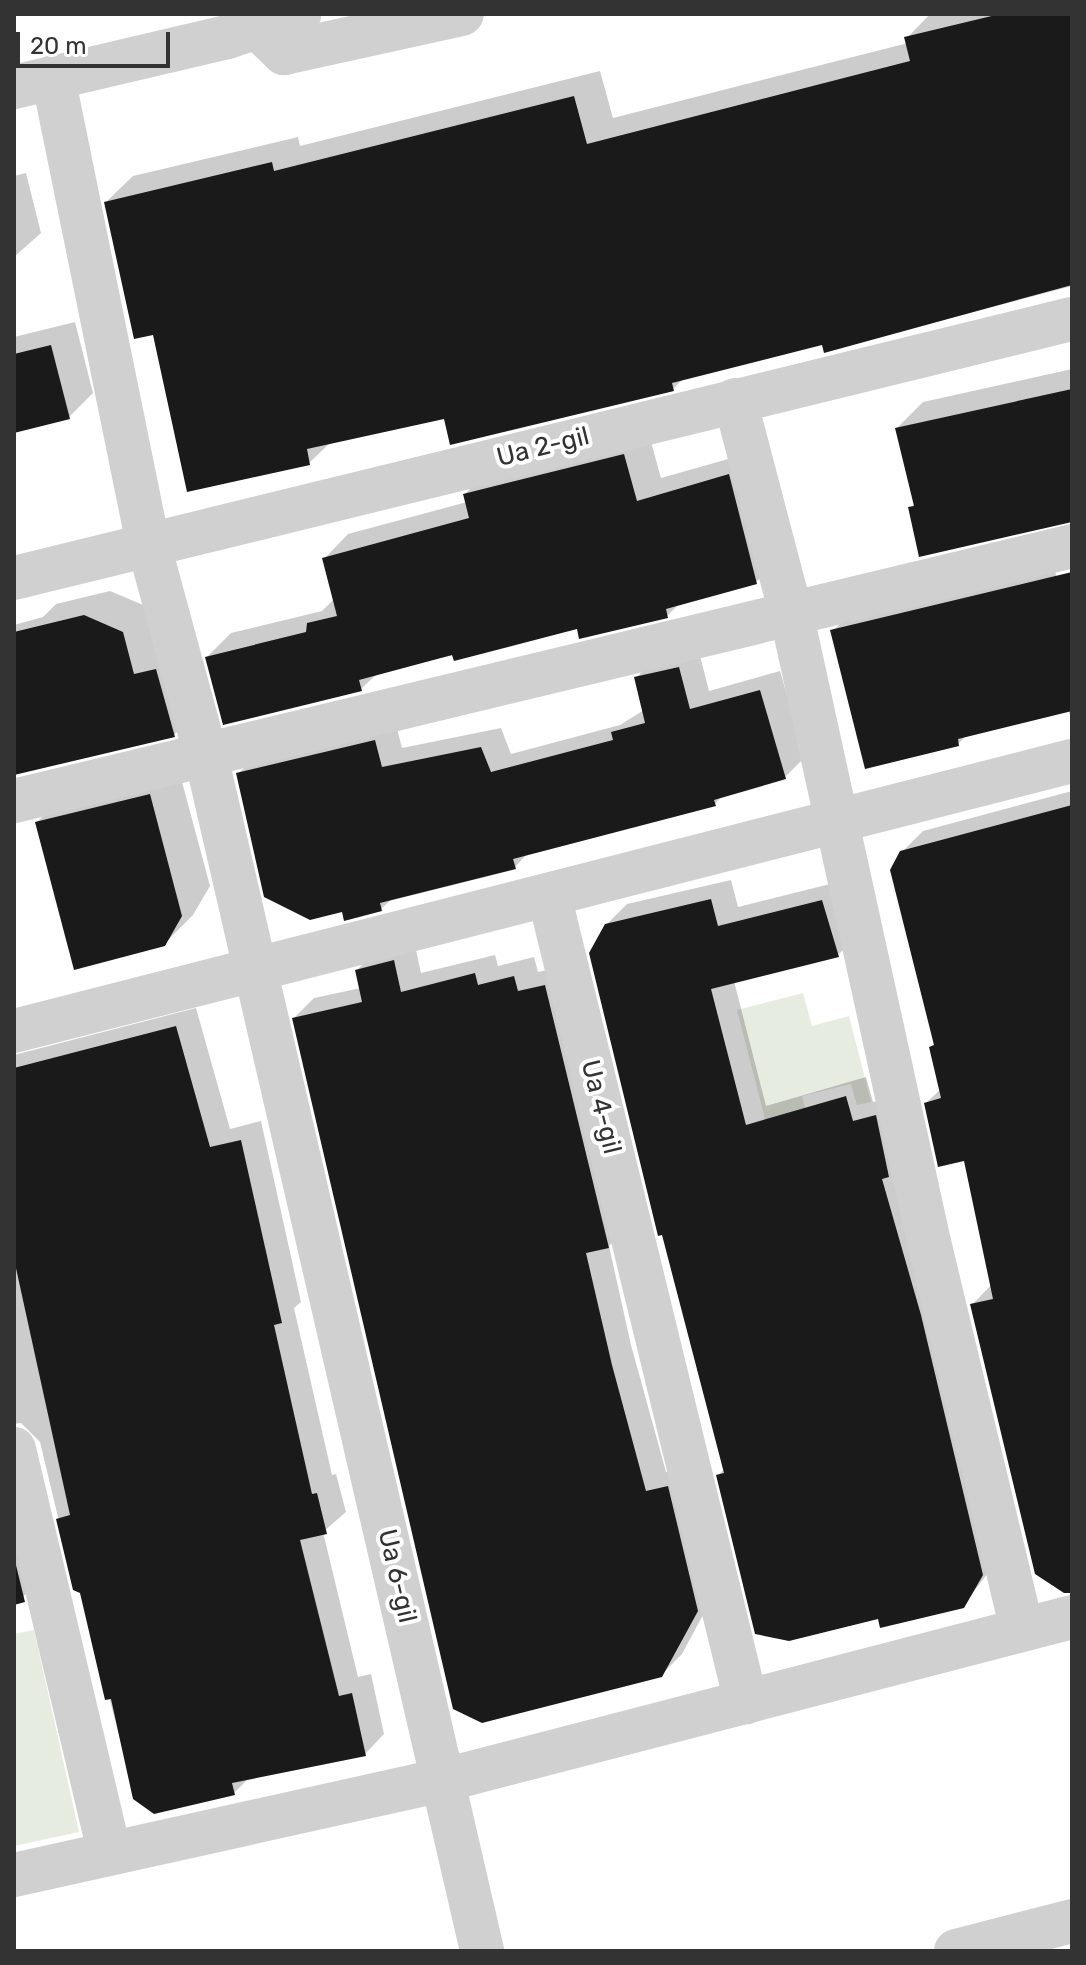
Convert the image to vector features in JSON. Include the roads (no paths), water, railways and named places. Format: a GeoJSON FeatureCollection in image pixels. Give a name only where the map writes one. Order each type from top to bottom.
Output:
{"type":"FeatureCollection","features":[{"type":"Feature","properties":{"kind":"street"},"geometry":{"type":"LineString","coordinates":[[256,970],[206,756],[148,542],[33,82],[233,27],[299,14]]}},
{"type":"Feature","properties":{"kind":"street"},"geometry":{"type":"LineString","coordinates":[[233,27],[284,53],[462,14]]}},
{"type":"Feature","properties":{"kind":"street","name":"Ua 2-gil"},"geometry":{"type":"LineString","coordinates":[[14,578],[148,542],[1072,319]]}},
{"type":"Feature","properties":{"kind":"street"},"geometry":{"type":"LineString","coordinates":[[735,400],[792,617],[929,1242],[1022,1629]]}},
{"type":"Feature","properties":{"kind":"street"},"geometry":{"type":"LineString","coordinates":[[14,801],[792,617],[1072,546]]}},
{"type":"Feature","properties":{"kind":"street"},"geometry":{"type":"LineString","coordinates":[[14,1031],[1072,761]]}},
{"type":"Feature","properties":{"kind":"street","name":"Ua 4-gil"},"geometry":{"type":"LineString","coordinates":[[549,895],[746,1702]]}},
{"type":"Feature","properties":{"kind":"street","name":"Ua 6-gil"},"geometry":{"type":"LineString","coordinates":[[256,970],[482,1951]]}},
{"type":"Feature","properties":{"kind":"street"},"geometry":{"type":"LineString","coordinates":[[17,1459],[109,1850]]}},
{"type":"Feature","properties":{"kind":"street"},"geometry":{"type":"LineString","coordinates":[[14,1875],[109,1850],[444,1780],[1072,1617]]}},
{"type":"Feature","properties":{"kind":"street"},"geometry":{"type":"LineString","coordinates":[[956,1951],[1072,1921]]}}]}
